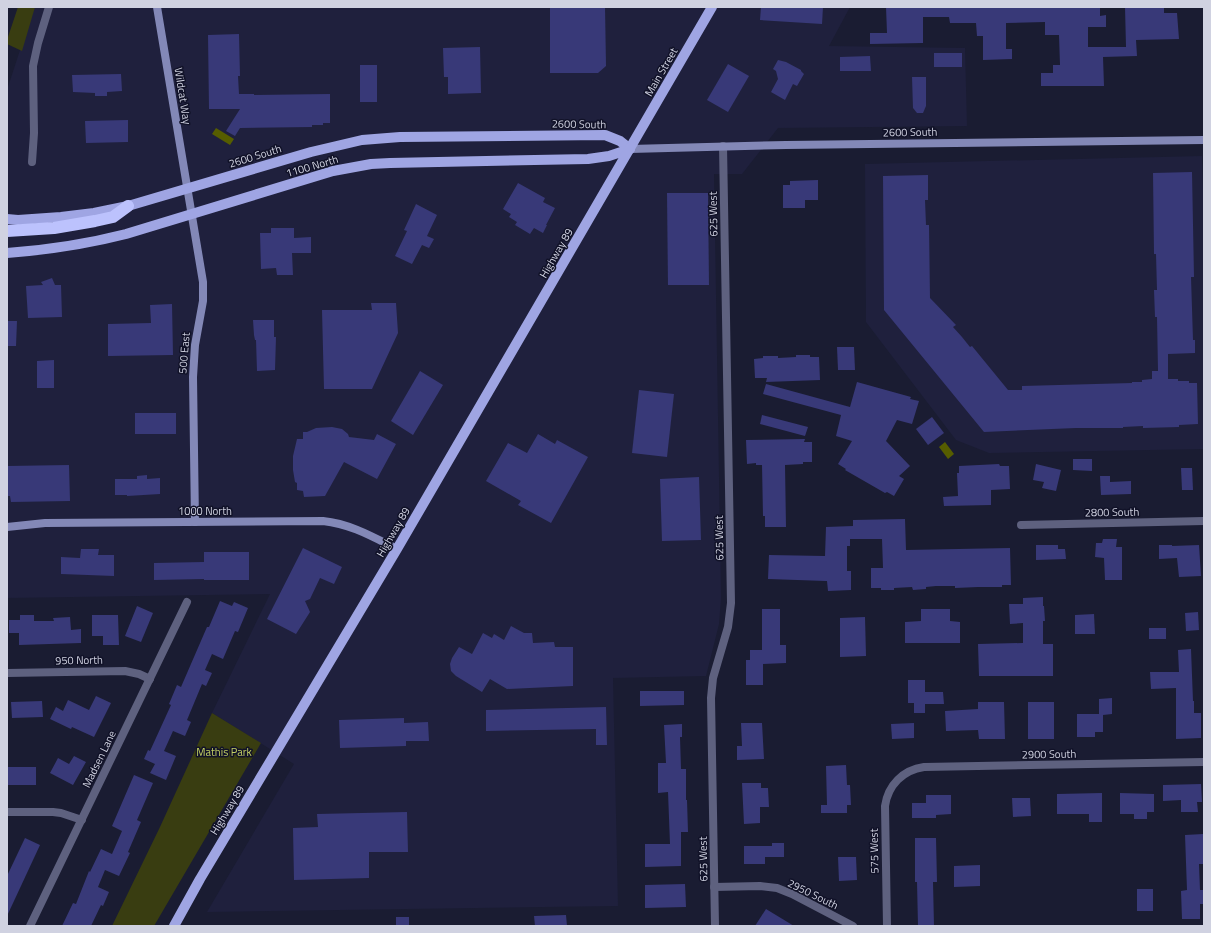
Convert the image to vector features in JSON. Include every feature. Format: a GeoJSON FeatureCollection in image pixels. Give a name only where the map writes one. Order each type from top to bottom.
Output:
{"type":"FeatureCollection","features":[{"type":"Feature","properties":{"kind":"highway"},"geometry":{"type":"LineString","coordinates":[[7,231],[54,228],[95,221],[113,217],[128,206]]}},
{"type":"Feature","properties":{"kind":"main road","name":"Main Street"},"geometry":{"type":"LineString","coordinates":[[630,149],[712,7]]}},
{"type":"Feature","properties":{"kind":"main road","name":"2600 South"},"geometry":{"type":"LineString","coordinates":[[7,219],[18,220],[62,217],[128,206],[311,152],[348,143],[381,138],[605,135],[620,140],[630,149]]}},
{"type":"Feature","properties":{"kind":"main road","name":"1100 North"},"geometry":{"type":"LineString","coordinates":[[7,253],[40,250],[101,240],[334,171],[371,164],[584,159],[609,156],[630,149]]}},
{"type":"Feature","properties":{"kind":"main road","name":"Highway 89"},"geometry":{"type":"LineString","coordinates":[[174,926],[200,878],[397,549],[630,149]]}},
{"type":"Feature","properties":{"kind":"street"},"geometry":{"type":"LineString","coordinates":[[32,162],[34,133],[33,66],[49,7]]}},
{"type":"Feature","properties":{"kind":"street","name":"Wildcat Way"},"geometry":{"type":"LineString","coordinates":[[157,7],[187,189]]}},
{"type":"Feature","properties":{"kind":"street","name":"2600 South"},"geometry":{"type":"LineString","coordinates":[[630,149],[723,146],[1204,140]]}},
{"type":"Feature","properties":{"kind":"street","name":"625 West"},"geometry":{"type":"LineString","coordinates":[[715,926],[712,688],[715,669],[729,620],[731,603],[723,146]]}},
{"type":"Feature","properties":{"kind":"street","name":"500 East"},"geometry":{"type":"LineString","coordinates":[[187,189],[203,292],[192,377],[195,522]]}},
{"type":"Feature","properties":{"kind":"street","name":"1000 North"},"geometry":{"type":"LineString","coordinates":[[7,527],[41,523],[315,521],[332,522],[354,528],[397,549]]}},
{"type":"Feature","properties":{"kind":"street","name":"2800 South"},"geometry":{"type":"LineString","coordinates":[[1021,525],[1204,521]]}},
{"type":"Feature","properties":{"kind":"street","name":"Madsen Lane"},"geometry":{"type":"LineString","coordinates":[[30,926],[187,602]]}},
{"type":"Feature","properties":{"kind":"street","name":"950 North"},"geometry":{"type":"LineString","coordinates":[[7,673],[117,671],[132,672],[150,679]]}},
{"type":"Feature","properties":{"kind":"street","name":"2900 South"},"geometry":{"type":"LineString","coordinates":[[898,779],[912,770],[924,767],[1204,762]]}},
{"type":"Feature","properties":{"kind":"street","name":"575 West"},"geometry":{"type":"LineString","coordinates":[[887,926],[885,806],[887,794],[898,779]]}},
{"type":"Feature","properties":{"kind":"street"},"geometry":{"type":"LineString","coordinates":[[7,812],[53,812],[82,820]]}},
{"type":"Feature","properties":{"kind":"street","name":"2950 South"},"geometry":{"type":"LineString","coordinates":[[714,887],[760,886],[776,888],[792,894],[853,926]]}},
{"type":"Feature","properties":{"kind":"shaded area"},"geometry":{"type":"Polygon","coordinates":[[[34,7],[850,7],[829,46],[965,48],[967,126],[778,128],[742,174],[714,174],[721,598],[719,624],[706,676],[613,678],[618,906],[207,912],[294,764],[212,713],[270,594],[7,598],[7,90],[34,7]]]}},
{"type":"Feature","properties":{"kind":"shaded area"},"geometry":{"type":"Polygon","coordinates":[[[216,128],[234,139],[230,145],[212,134],[216,128]]]}},
{"type":"Feature","properties":{"kind":"shaded area"},"geometry":{"type":"Polygon","coordinates":[[[1202,156],[1204,223],[1204,449],[989,453],[956,440],[866,322],[865,164],[1202,156]]]}},
{"type":"Feature","properties":{"kind":"shaded area"},"geometry":{"type":"Polygon","coordinates":[[[945,442],[954,454],[948,459],[939,447],[945,442]]]}},
{"type":"Feature","properties":{"kind":"green space"},"geometry":{"type":"Polygon","coordinates":[[[18,7],[35,7],[22,51],[7,44],[18,7]]]}},
{"type":"Feature","properties":{"kind":"green space","name":"Mathis Park"},"geometry":{"type":"Polygon","coordinates":[[[212,713],[261,743],[154,926],[112,926],[160,827],[212,713]]]}},
{"type":"Feature","properties":{"kind":"building"},"geometry":{"type":"Polygon","coordinates":[[[550,7],[605,7],[606,66],[598,73],[550,73],[550,7]]]}},
{"type":"Feature","properties":{"kind":"building"},"geometry":{"type":"Polygon","coordinates":[[[761,7],[823,7],[822,24],[760,20],[761,7]]]}},
{"type":"Feature","properties":{"kind":"building"},"geometry":{"type":"Polygon","coordinates":[[[886,7],[1100,7],[1100,16],[1106,15],[1106,27],[1088,27],[1088,47],[1126,47],[1125,7],[1164,7],[1164,13],[1177,13],[1179,39],[1136,40],[1137,56],[1103,57],[1104,86],[1041,86],[1041,73],[1053,73],[1053,65],[1060,65],[1059,35],[1045,35],[1045,22],[1006,23],[1006,49],[1012,49],[1012,59],[983,60],[983,36],[977,36],[976,23],[950,23],[949,17],[923,17],[923,43],[870,44],[870,33],[887,33],[886,7]]]}},
{"type":"Feature","properties":{"kind":"building"},"geometry":{"type":"Polygon","coordinates":[[[239,34],[239,94],[330,94],[330,123],[323,123],[323,125],[312,125],[312,127],[240,128],[235,136],[226,131],[240,109],[209,109],[208,35],[239,34]]]}},
{"type":"Feature","properties":{"kind":"building"},"geometry":{"type":"Polygon","coordinates":[[[480,47],[481,93],[448,94],[448,77],[444,77],[443,48],[480,47]]]}},
{"type":"Feature","properties":{"kind":"building"},"geometry":{"type":"Polygon","coordinates":[[[934,53],[962,53],[962,67],[934,67],[934,53]]]}},
{"type":"Feature","properties":{"kind":"building"},"geometry":{"type":"Polygon","coordinates":[[[870,56],[871,71],[840,71],[840,57],[870,56]]]}},
{"type":"Feature","properties":{"kind":"building"},"geometry":{"type":"Polygon","coordinates":[[[778,60],[786,62],[801,70],[804,74],[797,86],[793,84],[785,100],[771,92],[778,79],[776,71],[773,69],[778,60]]]}},
{"type":"Feature","properties":{"kind":"building"},"geometry":{"type":"Polygon","coordinates":[[[728,64],[749,76],[728,112],[707,100],[728,64]]]}},
{"type":"Feature","properties":{"kind":"building"},"geometry":{"type":"Polygon","coordinates":[[[360,65],[377,65],[377,102],[360,102],[360,65]]]}},
{"type":"Feature","properties":{"kind":"building"},"geometry":{"type":"Polygon","coordinates":[[[121,74],[122,91],[107,92],[107,96],[95,96],[95,93],[73,92],[72,75],[121,74]]]}},
{"type":"Feature","properties":{"kind":"building"},"geometry":{"type":"Polygon","coordinates":[[[912,77],[926,77],[926,106],[923,113],[917,113],[913,108],[912,77]]]}},
{"type":"Feature","properties":{"kind":"building"},"geometry":{"type":"Polygon","coordinates":[[[128,120],[128,142],[86,143],[85,121],[128,120]]]}},
{"type":"Feature","properties":{"kind":"building"},"geometry":{"type":"Polygon","coordinates":[[[1192,172],[1194,277],[1191,277],[1193,340],[1195,340],[1195,353],[1168,354],[1168,379],[1178,379],[1178,381],[1197,383],[1198,424],[1179,425],[1179,427],[1143,428],[1143,426],[1123,428],[1076,428],[984,432],[884,310],[883,176],[928,175],[928,200],[925,200],[926,225],[929,225],[930,298],[956,325],[953,327],[970,347],[972,346],[1008,390],[1022,390],[1022,386],[1132,383],[1152,379],[1152,371],[1158,371],[1157,317],[1155,317],[1154,290],[1157,290],[1156,254],[1154,254],[1153,173],[1192,172]]]}},
{"type":"Feature","properties":{"kind":"building"},"geometry":{"type":"Polygon","coordinates":[[[818,180],[818,200],[805,200],[805,208],[783,208],[783,185],[790,185],[790,181],[818,180]]]}},
{"type":"Feature","properties":{"kind":"building"},"geometry":{"type":"Polygon","coordinates":[[[518,183],[545,198],[543,202],[555,208],[543,233],[534,228],[530,234],[515,225],[517,222],[509,217],[511,214],[503,209],[518,183]]]}},
{"type":"Feature","properties":{"kind":"building"},"geometry":{"type":"Polygon","coordinates":[[[667,193],[708,193],[709,285],[668,285],[667,193]]]}},
{"type":"Feature","properties":{"kind":"building"},"geometry":{"type":"Polygon","coordinates":[[[416,204],[437,215],[427,236],[434,239],[429,248],[422,245],[412,264],[395,256],[407,231],[404,230],[416,204]]]}},
{"type":"Feature","properties":{"kind":"building"},"geometry":{"type":"Polygon","coordinates":[[[271,228],[294,228],[294,238],[311,237],[311,253],[292,253],[293,275],[277,275],[276,268],[261,269],[260,233],[271,233],[271,228]]]}},
{"type":"Feature","properties":{"kind":"building"},"geometry":{"type":"Polygon","coordinates":[[[52,278],[55,285],[61,285],[62,317],[28,318],[26,286],[43,285],[41,282],[52,278]]]}},
{"type":"Feature","properties":{"kind":"building"},"geometry":{"type":"Polygon","coordinates":[[[371,303],[396,303],[398,333],[372,389],[324,389],[322,310],[372,310],[371,303]]]}},
{"type":"Feature","properties":{"kind":"building"},"geometry":{"type":"Polygon","coordinates":[[[172,304],[173,355],[108,356],[108,324],[151,323],[150,305],[172,304]]]}},
{"type":"Feature","properties":{"kind":"building"},"geometry":{"type":"Polygon","coordinates":[[[253,320],[274,320],[274,337],[276,337],[275,370],[257,371],[256,340],[254,335],[253,320]]]}},
{"type":"Feature","properties":{"kind":"building"},"geometry":{"type":"Polygon","coordinates":[[[7,321],[17,321],[16,346],[7,346],[7,321]]]}},
{"type":"Feature","properties":{"kind":"building"},"geometry":{"type":"Polygon","coordinates":[[[837,347],[854,347],[855,370],[838,370],[837,347]]]}},
{"type":"Feature","properties":{"kind":"building"},"geometry":{"type":"Polygon","coordinates":[[[796,355],[810,355],[810,357],[819,357],[820,380],[766,382],[767,378],[755,378],[754,359],[763,358],[763,356],[778,356],[778,358],[796,357],[796,355]]]}},
{"type":"Feature","properties":{"kind":"building"},"geometry":{"type":"Polygon","coordinates":[[[54,360],[54,388],[37,388],[37,361],[54,360]]]}},
{"type":"Feature","properties":{"kind":"building"},"geometry":{"type":"Polygon","coordinates":[[[420,371],[443,385],[413,435],[391,421],[420,371]]]}},
{"type":"Feature","properties":{"kind":"building"},"geometry":{"type":"Polygon","coordinates":[[[857,382],[911,397],[910,399],[919,401],[912,424],[897,420],[886,441],[910,466],[899,476],[904,479],[894,496],[887,492],[885,493],[845,470],[846,469],[838,464],[852,441],[836,436],[841,415],[763,394],[766,384],[850,407],[857,382]]]}},
{"type":"Feature","properties":{"kind":"building"},"geometry":{"type":"Polygon","coordinates":[[[639,390],[674,394],[667,457],[632,453],[639,390]]]}},
{"type":"Feature","properties":{"kind":"building"},"geometry":{"type":"Polygon","coordinates":[[[135,413],[176,413],[176,434],[135,434],[135,413]]]}},
{"type":"Feature","properties":{"kind":"building"},"geometry":{"type":"Polygon","coordinates":[[[762,415],[808,427],[805,436],[760,424],[762,415]]]}},
{"type":"Feature","properties":{"kind":"building"},"geometry":{"type":"Polygon","coordinates":[[[932,417],[944,433],[928,445],[916,429],[932,417]]]}},
{"type":"Feature","properties":{"kind":"building"},"geometry":{"type":"Polygon","coordinates":[[[332,427],[342,429],[348,434],[349,437],[374,440],[377,434],[396,444],[377,479],[344,462],[325,496],[304,497],[303,491],[297,490],[297,483],[295,482],[293,470],[293,456],[297,439],[303,439],[303,432],[316,428],[332,427]]]}},
{"type":"Feature","properties":{"kind":"building"},"geometry":{"type":"Polygon","coordinates":[[[538,434],[555,444],[557,440],[588,457],[551,523],[518,505],[521,501],[486,481],[508,443],[527,453],[538,434]]]}},
{"type":"Feature","properties":{"kind":"building"},"geometry":{"type":"Polygon","coordinates":[[[805,439],[804,442],[812,442],[812,462],[785,465],[786,527],[765,527],[765,516],[763,516],[762,465],[756,465],[756,463],[747,464],[746,440],[805,439]]]}},
{"type":"Feature","properties":{"kind":"building"},"geometry":{"type":"Polygon","coordinates":[[[1073,459],[1092,459],[1092,471],[1073,470],[1073,459]]]}},
{"type":"Feature","properties":{"kind":"building"},"geometry":{"type":"Polygon","coordinates":[[[999,464],[1000,466],[1009,466],[1010,489],[991,490],[991,505],[944,506],[943,497],[958,496],[957,473],[959,473],[959,466],[999,464]]]}},
{"type":"Feature","properties":{"kind":"building"},"geometry":{"type":"Polygon","coordinates":[[[1036,464],[1061,470],[1056,491],[1042,488],[1044,482],[1033,480],[1036,464]]]}},
{"type":"Feature","properties":{"kind":"building"},"geometry":{"type":"Polygon","coordinates":[[[69,465],[70,501],[11,502],[10,496],[7,496],[7,466],[69,465]]]}},
{"type":"Feature","properties":{"kind":"building"},"geometry":{"type":"Polygon","coordinates":[[[1181,468],[1192,468],[1193,490],[1182,490],[1181,468]]]}},
{"type":"Feature","properties":{"kind":"building"},"geometry":{"type":"Polygon","coordinates":[[[147,475],[147,479],[160,478],[160,494],[127,496],[115,495],[115,479],[137,479],[137,476],[147,475]]]}},
{"type":"Feature","properties":{"kind":"building"},"geometry":{"type":"Polygon","coordinates":[[[1100,476],[1110,476],[1110,482],[1131,481],[1131,494],[1101,495],[1100,476]]]}},
{"type":"Feature","properties":{"kind":"building"},"geometry":{"type":"Polygon","coordinates":[[[699,477],[701,540],[662,541],[660,479],[699,477]]]}},
{"type":"Feature","properties":{"kind":"building"},"geometry":{"type":"Polygon","coordinates":[[[905,519],[906,550],[1010,548],[1011,585],[1002,585],[1002,587],[955,588],[955,586],[936,586],[926,587],[926,589],[913,590],[912,587],[894,588],[894,590],[871,588],[871,568],[883,568],[882,539],[850,539],[850,546],[847,546],[847,571],[851,571],[851,590],[828,591],[827,581],[768,579],[769,555],[825,556],[826,527],[853,526],[853,520],[905,519]]]}},
{"type":"Feature","properties":{"kind":"building"},"geometry":{"type":"Polygon","coordinates":[[[1103,539],[1117,539],[1116,547],[1122,547],[1122,580],[1105,580],[1104,558],[1095,557],[1096,543],[1102,543],[1103,539]]]}},
{"type":"Feature","properties":{"kind":"building"},"geometry":{"type":"Polygon","coordinates":[[[1036,545],[1058,545],[1058,549],[1065,549],[1066,559],[1036,560],[1036,545]]]}},
{"type":"Feature","properties":{"kind":"building"},"geometry":{"type":"Polygon","coordinates":[[[1159,545],[1199,545],[1201,576],[1179,577],[1177,558],[1159,559],[1159,545]]]}},
{"type":"Feature","properties":{"kind":"building"},"geometry":{"type":"Polygon","coordinates":[[[303,548],[342,567],[334,584],[320,578],[310,599],[305,601],[310,612],[296,634],[267,619],[303,548]]]}},
{"type":"Feature","properties":{"kind":"building"},"geometry":{"type":"Polygon","coordinates":[[[81,549],[99,549],[98,555],[114,555],[114,576],[61,574],[61,557],[80,558],[81,549]]]}},
{"type":"Feature","properties":{"kind":"building"},"geometry":{"type":"Polygon","coordinates":[[[204,552],[249,552],[249,580],[154,580],[154,563],[204,562],[204,552]]]}},
{"type":"Feature","properties":{"kind":"building"},"geometry":{"type":"Polygon","coordinates":[[[1043,597],[1045,621],[1043,621],[1043,644],[1053,644],[1053,676],[979,676],[978,644],[1023,643],[1023,623],[1010,624],[1009,604],[1023,604],[1023,598],[1043,597]]]}},
{"type":"Feature","properties":{"kind":"building"},"geometry":{"type":"Polygon","coordinates":[[[220,601],[232,606],[234,602],[248,608],[238,632],[235,631],[223,659],[212,654],[205,670],[212,673],[206,686],[202,684],[187,720],[191,722],[185,736],[173,731],[164,751],[176,756],[166,780],[150,773],[155,764],[144,759],[148,750],[150,751],[171,705],[169,704],[177,685],[181,687],[220,601]]]}},
{"type":"Feature","properties":{"kind":"building"},"geometry":{"type":"Polygon","coordinates":[[[137,606],[153,613],[141,642],[125,636],[137,606]]]}},
{"type":"Feature","properties":{"kind":"building"},"geometry":{"type":"Polygon","coordinates":[[[762,609],[780,609],[780,645],[786,645],[786,663],[763,664],[763,685],[746,685],[746,660],[750,660],[750,650],[762,650],[762,609]]]}},
{"type":"Feature","properties":{"kind":"building"},"geometry":{"type":"Polygon","coordinates":[[[921,609],[950,609],[950,621],[960,622],[960,643],[905,643],[905,622],[921,621],[921,609]]]}},
{"type":"Feature","properties":{"kind":"building"},"geometry":{"type":"Polygon","coordinates":[[[1198,612],[1199,630],[1186,631],[1185,613],[1198,612]]]}},
{"type":"Feature","properties":{"kind":"building"},"geometry":{"type":"Polygon","coordinates":[[[1094,614],[1095,634],[1075,634],[1075,615],[1094,614]]]}},
{"type":"Feature","properties":{"kind":"building"},"geometry":{"type":"Polygon","coordinates":[[[20,615],[34,615],[34,621],[54,621],[53,618],[70,617],[71,630],[81,629],[81,643],[19,645],[19,633],[9,633],[9,620],[20,620],[20,615]]]}},
{"type":"Feature","properties":{"kind":"building"},"geometry":{"type":"Polygon","coordinates":[[[92,615],[118,615],[119,645],[103,645],[103,636],[92,636],[92,615]]]}},
{"type":"Feature","properties":{"kind":"building"},"geometry":{"type":"Polygon","coordinates":[[[865,617],[866,656],[840,657],[840,618],[865,617]]]}},
{"type":"Feature","properties":{"kind":"building"},"geometry":{"type":"Polygon","coordinates":[[[511,626],[524,633],[532,633],[533,643],[554,642],[555,647],[573,647],[573,686],[507,689],[490,679],[482,692],[456,676],[451,671],[450,664],[452,658],[459,647],[472,654],[483,633],[492,638],[494,634],[504,640],[511,626]]]}},
{"type":"Feature","properties":{"kind":"building"},"geometry":{"type":"Polygon","coordinates":[[[1149,628],[1166,628],[1166,639],[1149,639],[1149,628]]]}},
{"type":"Feature","properties":{"kind":"building"},"geometry":{"type":"Polygon","coordinates":[[[1191,649],[1194,713],[1201,713],[1201,738],[1176,739],[1176,688],[1151,689],[1150,672],[1179,672],[1178,650],[1191,649]]]}},
{"type":"Feature","properties":{"kind":"building"},"geometry":{"type":"Polygon","coordinates":[[[908,680],[925,680],[925,692],[943,692],[944,704],[925,704],[925,713],[914,713],[914,703],[908,703],[908,680]]]}},
{"type":"Feature","properties":{"kind":"building"},"geometry":{"type":"Polygon","coordinates":[[[640,691],[684,691],[684,705],[640,706],[640,691]]]}},
{"type":"Feature","properties":{"kind":"building"},"geometry":{"type":"Polygon","coordinates":[[[96,696],[111,703],[94,737],[72,727],[71,729],[50,719],[56,707],[63,711],[68,700],[89,710],[96,696]]]}},
{"type":"Feature","properties":{"kind":"building"},"geometry":{"type":"Polygon","coordinates":[[[1112,698],[1112,714],[1103,715],[1103,732],[1095,732],[1095,737],[1077,737],[1077,714],[1099,714],[1099,699],[1112,698]]]}},
{"type":"Feature","properties":{"kind":"building"},"geometry":{"type":"Polygon","coordinates":[[[42,701],[43,717],[12,718],[11,702],[42,701]]]}},
{"type":"Feature","properties":{"kind":"building"},"geometry":{"type":"Polygon","coordinates":[[[978,702],[1004,702],[1005,739],[979,739],[978,730],[946,731],[945,711],[978,709],[978,702]]]}},
{"type":"Feature","properties":{"kind":"building"},"geometry":{"type":"Polygon","coordinates":[[[1028,702],[1054,702],[1054,739],[1028,739],[1028,702]]]}},
{"type":"Feature","properties":{"kind":"building"},"geometry":{"type":"Polygon","coordinates":[[[606,707],[607,745],[596,745],[596,729],[486,731],[486,710],[606,707]]]}},
{"type":"Feature","properties":{"kind":"building"},"geometry":{"type":"Polygon","coordinates":[[[404,718],[404,723],[428,722],[429,741],[406,741],[406,746],[340,748],[339,720],[404,718]]]}},
{"type":"Feature","properties":{"kind":"building"},"geometry":{"type":"Polygon","coordinates":[[[741,723],[762,723],[764,759],[737,760],[737,746],[742,746],[741,723]]]}},
{"type":"Feature","properties":{"kind":"building"},"geometry":{"type":"Polygon","coordinates":[[[914,723],[914,738],[892,739],[891,724],[914,723]]]}},
{"type":"Feature","properties":{"kind":"building"},"geometry":{"type":"Polygon","coordinates":[[[682,724],[682,737],[680,737],[681,769],[686,769],[688,832],[681,832],[681,866],[645,867],[645,844],[670,844],[668,792],[658,793],[658,763],[666,763],[664,725],[682,724]]]}},
{"type":"Feature","properties":{"kind":"building"},"geometry":{"type":"Polygon","coordinates":[[[74,756],[86,762],[73,785],[50,773],[58,758],[69,764],[74,756]]]}},
{"type":"Feature","properties":{"kind":"building"},"geometry":{"type":"Polygon","coordinates":[[[846,765],[847,785],[850,785],[851,805],[847,805],[847,813],[821,813],[821,805],[827,805],[826,766],[846,765]]]}},
{"type":"Feature","properties":{"kind":"building"},"geometry":{"type":"Polygon","coordinates":[[[7,767],[36,767],[36,785],[7,785],[7,767]]]}},
{"type":"Feature","properties":{"kind":"building"},"geometry":{"type":"Polygon","coordinates":[[[134,775],[153,783],[137,820],[141,822],[128,852],[130,853],[119,876],[105,870],[98,887],[109,892],[103,906],[101,905],[91,926],[62,926],[73,903],[76,904],[89,871],[90,872],[101,849],[112,854],[122,831],[112,826],[134,775]]]}},
{"type":"Feature","properties":{"kind":"building"},"geometry":{"type":"Polygon","coordinates":[[[742,783],[761,783],[761,788],[768,788],[769,807],[760,807],[760,823],[744,824],[742,783]]]}},
{"type":"Feature","properties":{"kind":"building"},"geometry":{"type":"Polygon","coordinates":[[[1201,784],[1202,802],[1197,802],[1198,812],[1181,812],[1181,800],[1163,801],[1163,785],[1201,784]]]}},
{"type":"Feature","properties":{"kind":"building"},"geometry":{"type":"Polygon","coordinates":[[[1102,793],[1102,822],[1089,822],[1089,814],[1057,814],[1057,794],[1102,793]]]}},
{"type":"Feature","properties":{"kind":"building"},"geometry":{"type":"Polygon","coordinates":[[[1120,793],[1154,794],[1154,812],[1147,812],[1147,819],[1134,819],[1134,814],[1120,814],[1120,793]]]}},
{"type":"Feature","properties":{"kind":"building"},"geometry":{"type":"Polygon","coordinates":[[[926,795],[951,795],[951,814],[936,815],[936,818],[912,818],[912,803],[926,803],[926,795]]]}},
{"type":"Feature","properties":{"kind":"building"},"geometry":{"type":"Polygon","coordinates":[[[1012,798],[1030,798],[1031,816],[1013,817],[1012,798]]]}},
{"type":"Feature","properties":{"kind":"building"},"geometry":{"type":"Polygon","coordinates":[[[407,812],[408,852],[369,852],[369,878],[294,880],[293,828],[318,827],[317,814],[407,812]]]}},
{"type":"Feature","properties":{"kind":"building"},"geometry":{"type":"Polygon","coordinates":[[[1203,834],[1203,864],[1199,864],[1200,890],[1203,890],[1203,904],[1200,904],[1200,919],[1182,919],[1181,891],[1187,890],[1185,835],[1203,834]]]}},
{"type":"Feature","properties":{"kind":"building"},"geometry":{"type":"Polygon","coordinates":[[[25,838],[40,845],[7,916],[7,876],[25,838]]]}},
{"type":"Feature","properties":{"kind":"building"},"geometry":{"type":"Polygon","coordinates":[[[915,838],[936,838],[937,882],[933,882],[934,926],[918,926],[917,882],[915,882],[915,838]]]}},
{"type":"Feature","properties":{"kind":"building"},"geometry":{"type":"Polygon","coordinates":[[[772,843],[784,843],[784,857],[765,857],[765,864],[744,864],[744,846],[772,846],[772,843]]]}},
{"type":"Feature","properties":{"kind":"building"},"geometry":{"type":"Polygon","coordinates":[[[838,857],[856,857],[857,880],[839,881],[838,857]]]}},
{"type":"Feature","properties":{"kind":"building"},"geometry":{"type":"Polygon","coordinates":[[[980,865],[980,886],[954,887],[954,866],[980,865]]]}},
{"type":"Feature","properties":{"kind":"building"},"geometry":{"type":"Polygon","coordinates":[[[685,884],[686,907],[645,908],[645,885],[685,884]]]}},
{"type":"Feature","properties":{"kind":"building"},"geometry":{"type":"Polygon","coordinates":[[[1137,889],[1153,889],[1153,911],[1137,911],[1137,889]]]}},
{"type":"Feature","properties":{"kind":"building"},"geometry":{"type":"Polygon","coordinates":[[[766,909],[794,926],[755,926],[766,909]]]}},
{"type":"Feature","properties":{"kind":"building"},"geometry":{"type":"Polygon","coordinates":[[[566,915],[567,926],[535,926],[534,916],[566,915]]]}},
{"type":"Feature","properties":{"kind":"building"},"geometry":{"type":"Polygon","coordinates":[[[396,917],[409,917],[409,926],[396,926],[396,917]]]}}]}
